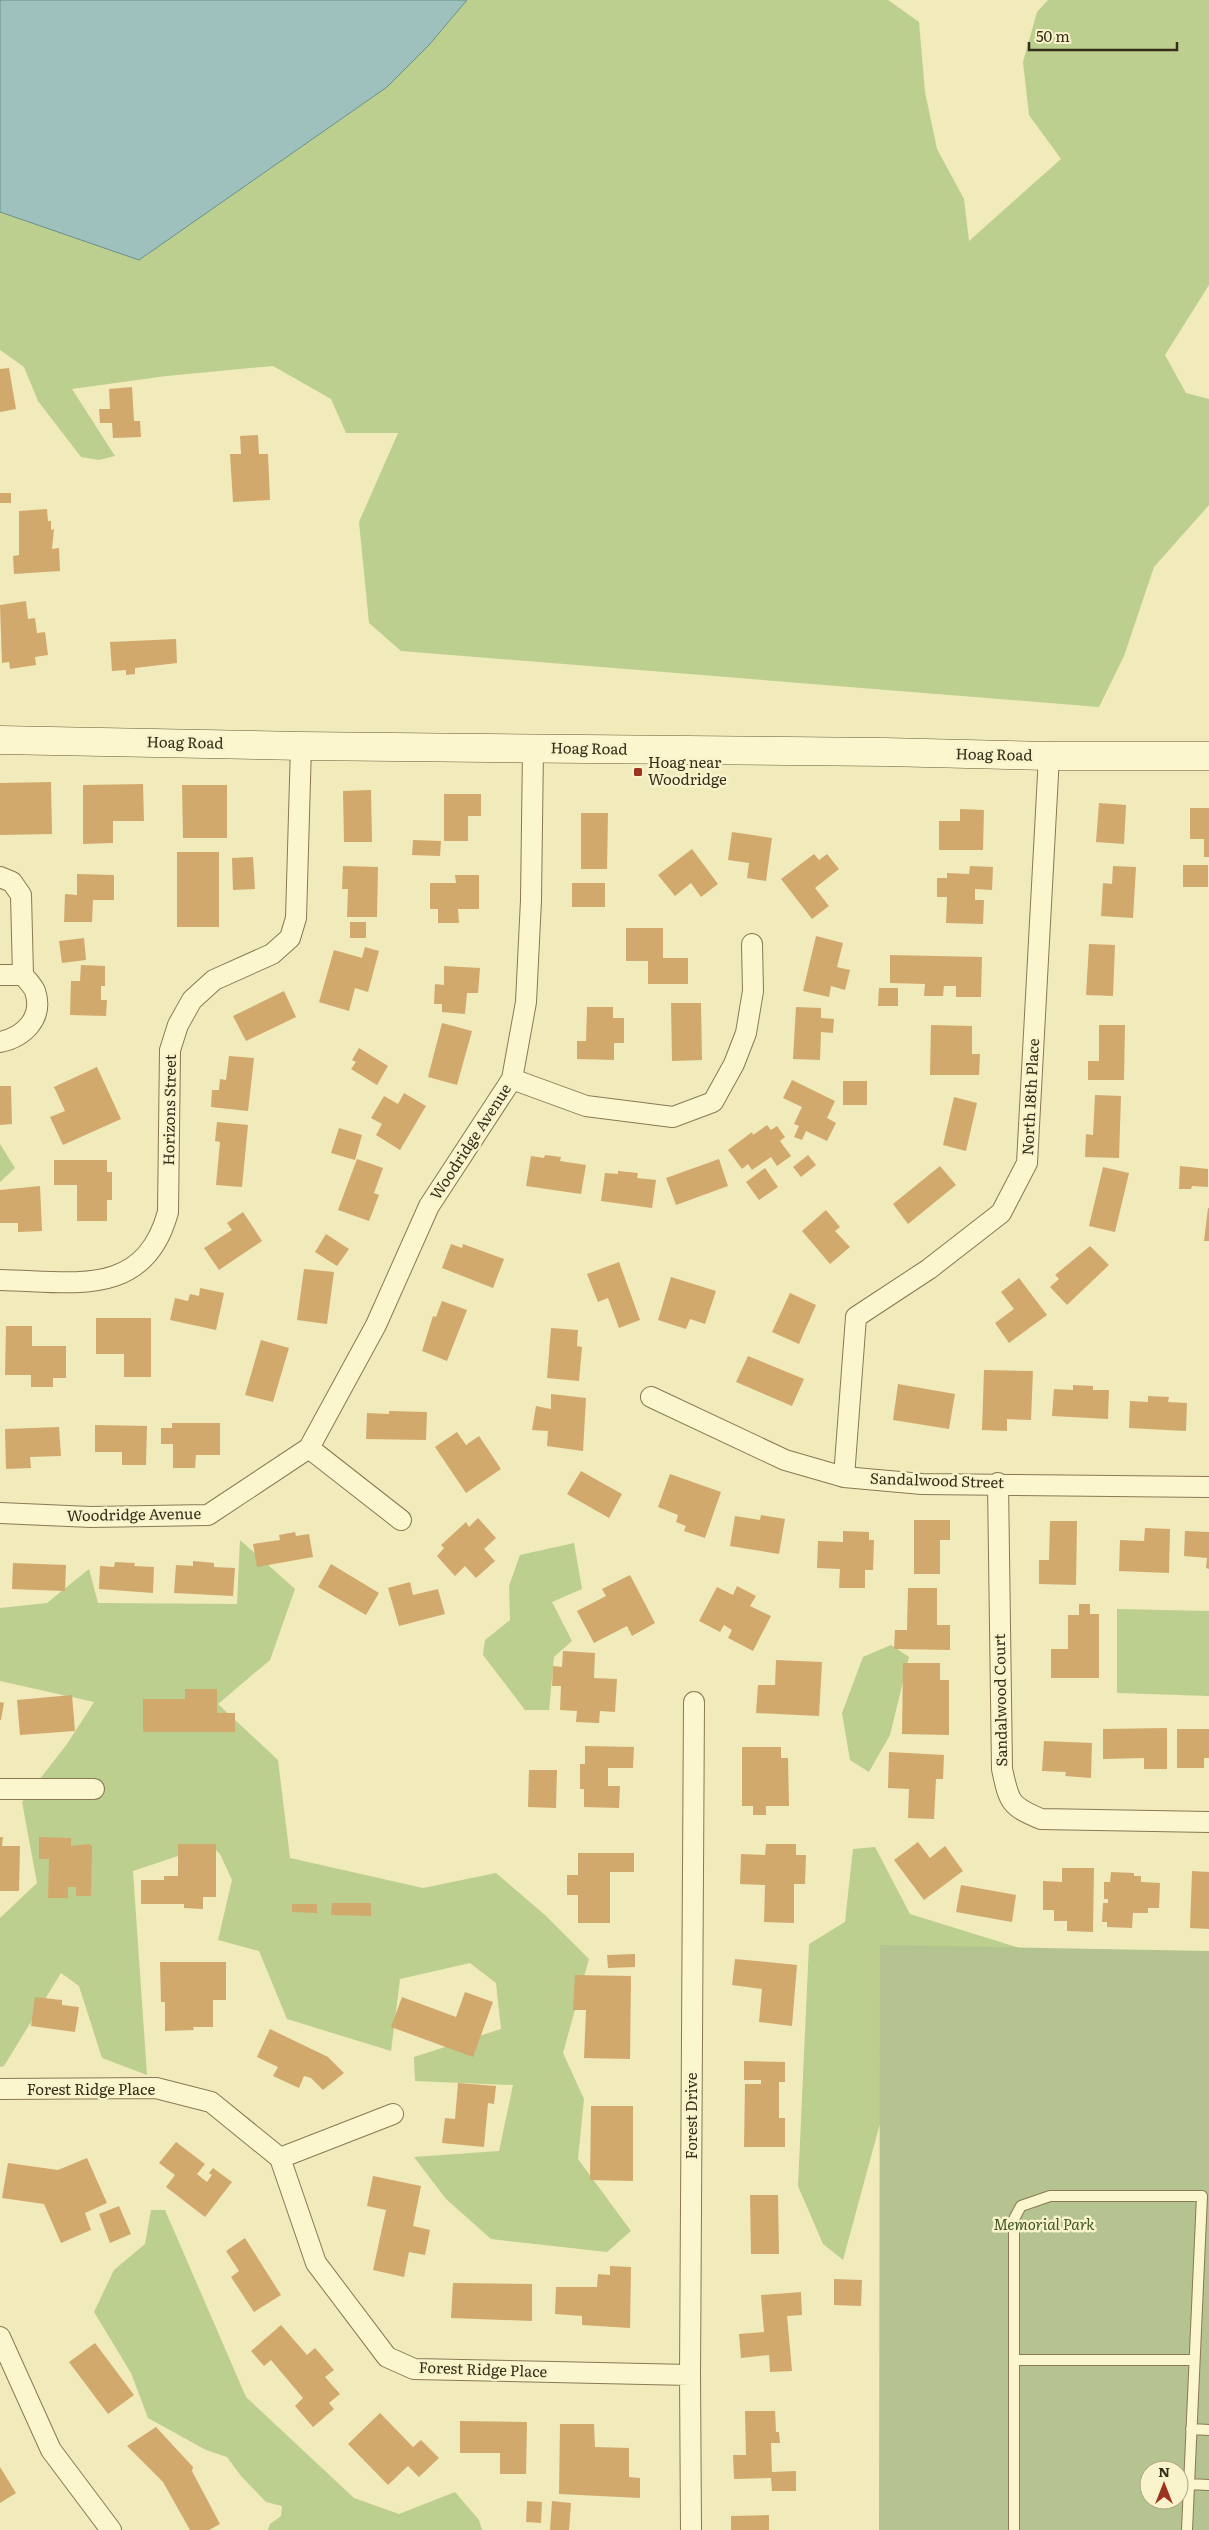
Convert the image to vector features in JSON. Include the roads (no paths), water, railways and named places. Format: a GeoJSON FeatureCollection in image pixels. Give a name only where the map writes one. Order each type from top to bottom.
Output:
{"type":"FeatureCollection","features":[{"type":"Feature","properties":{"kind":"street","name":"Hoag Road"},"geometry":{"type":"LineString","coordinates":[[0,740],[1048,756],[1209,756]]}},
{"type":"Feature","properties":{"kind":"street","name":"Horizons Street"},"geometry":{"type":"LineString","coordinates":[[0,1280],[91,1282],[113,1278],[132,1269],[149,1254],[162,1233],[168,1212],[170,1050],[178,1025],[192,1000],[214,980],[272,954],[290,938],[296,918],[300,746]]}},
{"type":"Feature","properties":{"kind":"street","name":"Woodridge Avenue"},"geometry":{"type":"LineString","coordinates":[[0,1513],[91,1517],[208,1514],[309,1448],[376,1325],[429,1206],[512,1079],[526,1002],[531,900],[533,749]]}},
{"type":"Feature","properties":{"kind":"street","name":"North 18th Place"},"geometry":{"type":"LineString","coordinates":[[844,1477],[856,1317],[929,1269],[1001,1213],[1027,1163],[1048,756]]}},
{"type":"Feature","properties":{"kind":"street"},"geometry":{"type":"LineString","coordinates":[[0,877],[12,882],[21,895],[23,976],[35,990],[38,1007],[31,1025],[14,1039],[0,1042]]}},
{"type":"Feature","properties":{"kind":"street"},"geometry":{"type":"LineString","coordinates":[[512,1079],[586,1106],[673,1117],[713,1102],[734,1064],[746,1033],[753,991],[752,944]]}},
{"type":"Feature","properties":{"kind":"street"},"geometry":{"type":"LineString","coordinates":[[0,975],[23,976]]}},
{"type":"Feature","properties":{"kind":"street","name":"Sandalwood Street"},"geometry":{"type":"LineString","coordinates":[[651,1397],[785,1460],[844,1477],[922,1484],[998,1483],[1209,1487]]}},
{"type":"Feature","properties":{"kind":"street"},"geometry":{"type":"LineString","coordinates":[[309,1448],[401,1520]]}},
{"type":"Feature","properties":{"kind":"street","name":"Sandalwood Court"},"geometry":{"type":"LineString","coordinates":[[998,1483],[1002,1769],[1008,1797],[1020,1810],[1041,1819],[1209,1822]]}},
{"type":"Feature","properties":{"kind":"street","name":"Forest Drive"},"geometry":{"type":"LineString","coordinates":[[691,2530],[690,2376],[694,1702]]}},
{"type":"Feature","properties":{"kind":"street"},"geometry":{"type":"LineString","coordinates":[[0,1789],[94,1789]]}},
{"type":"Feature","properties":{"kind":"street","name":"Forest Ridge Place"},"geometry":{"type":"LineString","coordinates":[[0,2090],[156,2088],[211,2102],[280,2158],[316,2263],[387,2357],[414,2369],[690,2376]]}},
{"type":"Feature","properties":{"kind":"street"},"geometry":{"type":"LineString","coordinates":[[280,2158],[393,2114]]}},
{"type":"Feature","properties":{"kind":"street"},"geometry":{"type":"LineString","coordinates":[[0,2337],[51,2450],[111,2530]]}},
{"type":"Feature","properties":{"kind":"lane"},"geometry":{"type":"LineString","coordinates":[[1014,2530],[1014,2219],[1020,2206],[1050,2196],[1202,2196],[1189,2484],[1209,2484]]}},
{"type":"Feature","properties":{"kind":"lane"},"geometry":{"type":"LineString","coordinates":[[1014,2360],[1194,2360]]}},
{"type":"Feature","properties":{"kind":"lane"},"geometry":{"type":"LineString","coordinates":[[1191,2429],[1209,2430]]}},
{"type":"Feature","properties":{"kind":"lane"},"geometry":{"type":"LineString","coordinates":[[1187,2530],[1188,2510]]}},
{"type":"Feature","properties":{"kind":"water"},"geometry":{"type":"Polygon","coordinates":[[[0,0],[467,0],[429,45],[387,87],[139,260],[0,212],[0,0]]]}},
{"type":"Feature","properties":{"kind":"place","name":"Hoag near Woodridge"},"geometry":{"type":"Point","coordinates":[638,772]}},
{"type":"Feature","properties":{"kind":"park label","name":"Memorial Park"},"geometry":{"type":"Point","coordinates":[1044,2225]}}]}
